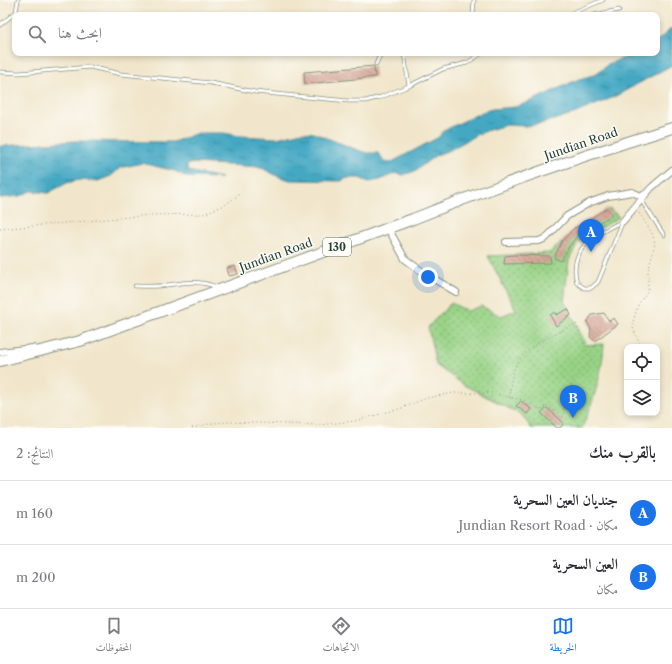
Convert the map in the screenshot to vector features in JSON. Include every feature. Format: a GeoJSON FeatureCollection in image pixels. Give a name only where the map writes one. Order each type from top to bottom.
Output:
{"type":"FeatureCollection","features":[{"type":"Feature","properties":{"kind":"main road","name":"Jundian Road"},"geometry":{"type":"LineString","coordinates":[[0,361],[80,341],[577,158],[672,128]]}},
{"type":"Feature","properties":{"kind":"street"},"geometry":{"type":"LineString","coordinates":[[623,221],[647,193],[672,170]]}},
{"type":"Feature","properties":{"kind":"street"},"geometry":{"type":"LineString","coordinates":[[506,242],[539,241],[546,238],[567,216],[589,203],[608,196],[632,192],[641,196],[647,193]]}},
{"type":"Feature","properties":{"kind":"street"},"geometry":{"type":"LineString","coordinates":[[388,228],[405,259],[424,273],[456,292]]}},
{"type":"Feature","properties":{"kind":"street"},"geometry":{"type":"LineString","coordinates":[[0,352],[80,341]]}},
{"type":"Feature","properties":{"kind":"lane"},"geometry":{"type":"LineString","coordinates":[[16,12],[18,0]]}},
{"type":"Feature","properties":{"kind":"lane"},"geometry":{"type":"LineString","coordinates":[[473,12],[474,0]]}},
{"type":"Feature","properties":{"kind":"lane"},"geometry":{"type":"LineString","coordinates":[[574,12],[603,0]]}},
{"type":"Feature","properties":{"kind":"lane"},"geometry":{"type":"LineString","coordinates":[[609,12],[619,10]]}},
{"type":"Feature","properties":{"kind":"lane"},"geometry":{"type":"LineString","coordinates":[[0,24],[12,15]]}},
{"type":"Feature","properties":{"kind":"lane"},"geometry":{"type":"LineString","coordinates":[[376,64],[380,56]]}},
{"type":"Feature","properties":{"kind":"lane"},"geometry":{"type":"LineString","coordinates":[[404,56],[409,86]]}},
{"type":"Feature","properties":{"kind":"lane"},"geometry":{"type":"LineString","coordinates":[[0,72],[19,73],[90,67],[121,74],[211,83],[255,92],[348,102],[365,101],[381,97],[409,86],[443,69],[471,61],[478,56]]}},
{"type":"Feature","properties":{"kind":"lane"},"geometry":{"type":"LineString","coordinates":[[642,200],[664,235]]}},
{"type":"Feature","properties":{"kind":"lane"},"geometry":{"type":"LineString","coordinates":[[623,221],[598,282],[592,288],[584,288],[577,283],[574,273],[575,258],[584,245],[623,221]]}},
{"type":"Feature","properties":{"kind":"lane"},"geometry":{"type":"LineString","coordinates":[[135,286],[156,286],[192,281],[204,282],[221,289]]}},
{"type":"Feature","properties":{"kind":"path"},"geometry":{"type":"LineString","coordinates":[[0,229],[150,215],[203,214],[225,205],[241,193]]}},
{"type":"Feature","properties":{"kind":"path"},"geometry":{"type":"LineString","coordinates":[[635,208],[643,216],[652,233],[655,243],[648,271],[648,290],[638,305],[633,322],[633,328],[640,344]]}},
{"type":"Feature","properties":{"kind":"path"},"geometry":{"type":"LineString","coordinates":[[192,428],[220,422],[318,425],[355,421],[402,408],[427,398],[453,393],[493,393],[509,397],[523,400],[541,410],[547,405],[562,418],[564,412],[563,394],[593,358],[587,350],[576,324],[553,334],[521,358],[514,372],[509,397]]}},
{"type":"Feature","properties":{"kind":"path"},"geometry":{"type":"LineString","coordinates":[[509,397],[514,399]]}},
{"type":"Feature","properties":{"kind":"green space"},"geometry":{"type":"Polygon","coordinates":[[[610,209],[619,217],[578,242],[569,260],[564,301],[587,345],[604,344],[597,387],[582,428],[531,428],[522,415],[464,385],[436,365],[428,327],[451,303],[468,311],[481,306],[501,316],[516,310],[488,256],[550,253],[555,247],[610,209]]]}},
{"type":"Feature","properties":{"kind":"water"},"geometry":{"type":"Polygon","coordinates":[[[672,28],[672,65],[614,97],[576,113],[540,124],[525,126],[506,125],[489,130],[476,135],[450,150],[436,155],[415,171],[403,175],[396,173],[380,180],[369,182],[359,178],[347,178],[341,181],[290,180],[277,176],[260,167],[195,163],[188,164],[188,171],[221,178],[187,177],[175,171],[142,163],[120,168],[111,176],[98,181],[79,180],[67,183],[48,193],[30,191],[21,196],[0,198],[0,146],[75,141],[173,142],[198,133],[224,133],[240,136],[277,138],[302,132],[314,133],[367,153],[378,153],[384,161],[390,163],[439,137],[443,131],[482,112],[492,109],[515,107],[529,102],[579,79],[597,74],[608,64],[629,56],[660,56],[660,38],[672,28]]]}},
{"type":"Feature","properties":{"kind":"building"},"geometry":{"type":"Polygon","coordinates":[[[374,66],[375,77],[305,84],[304,72],[374,66]]]}},
{"type":"Feature","properties":{"kind":"building"},"geometry":{"type":"Polygon","coordinates":[[[607,208],[612,215],[578,235],[570,245],[561,261],[554,258],[562,241],[575,227],[607,208]]]}},
{"type":"Feature","properties":{"kind":"building"},"geometry":{"type":"Polygon","coordinates":[[[505,256],[550,256],[551,263],[504,264],[505,256]]]}},
{"type":"Feature","properties":{"kind":"building"},"geometry":{"type":"Polygon","coordinates":[[[235,266],[238,274],[229,276],[227,268],[235,266]]]}},
{"type":"Feature","properties":{"kind":"building"},"geometry":{"type":"Polygon","coordinates":[[[568,309],[571,315],[556,326],[550,315],[555,312],[556,315],[568,309]]]}},
{"type":"Feature","properties":{"kind":"building"},"geometry":{"type":"Polygon","coordinates":[[[604,313],[609,321],[614,318],[618,324],[595,341],[590,337],[591,329],[587,322],[592,315],[604,313]]]}},
{"type":"Feature","properties":{"kind":"building"},"geometry":{"type":"Polygon","coordinates":[[[521,401],[531,409],[527,414],[516,406],[521,401]]]}},
{"type":"Feature","properties":{"kind":"building"},"geometry":{"type":"Polygon","coordinates":[[[547,408],[564,423],[560,428],[557,428],[541,413],[547,408]]]}},
{"type":"Feature","properties":{"kind":"place","name":"جنديان العين السحرية"},"geometry":{"type":"Point","coordinates":[591,252]}},
{"type":"Feature","properties":{"kind":"place","name":"العين السحرية"},"geometry":{"type":"Point","coordinates":[573,418]}}]}
